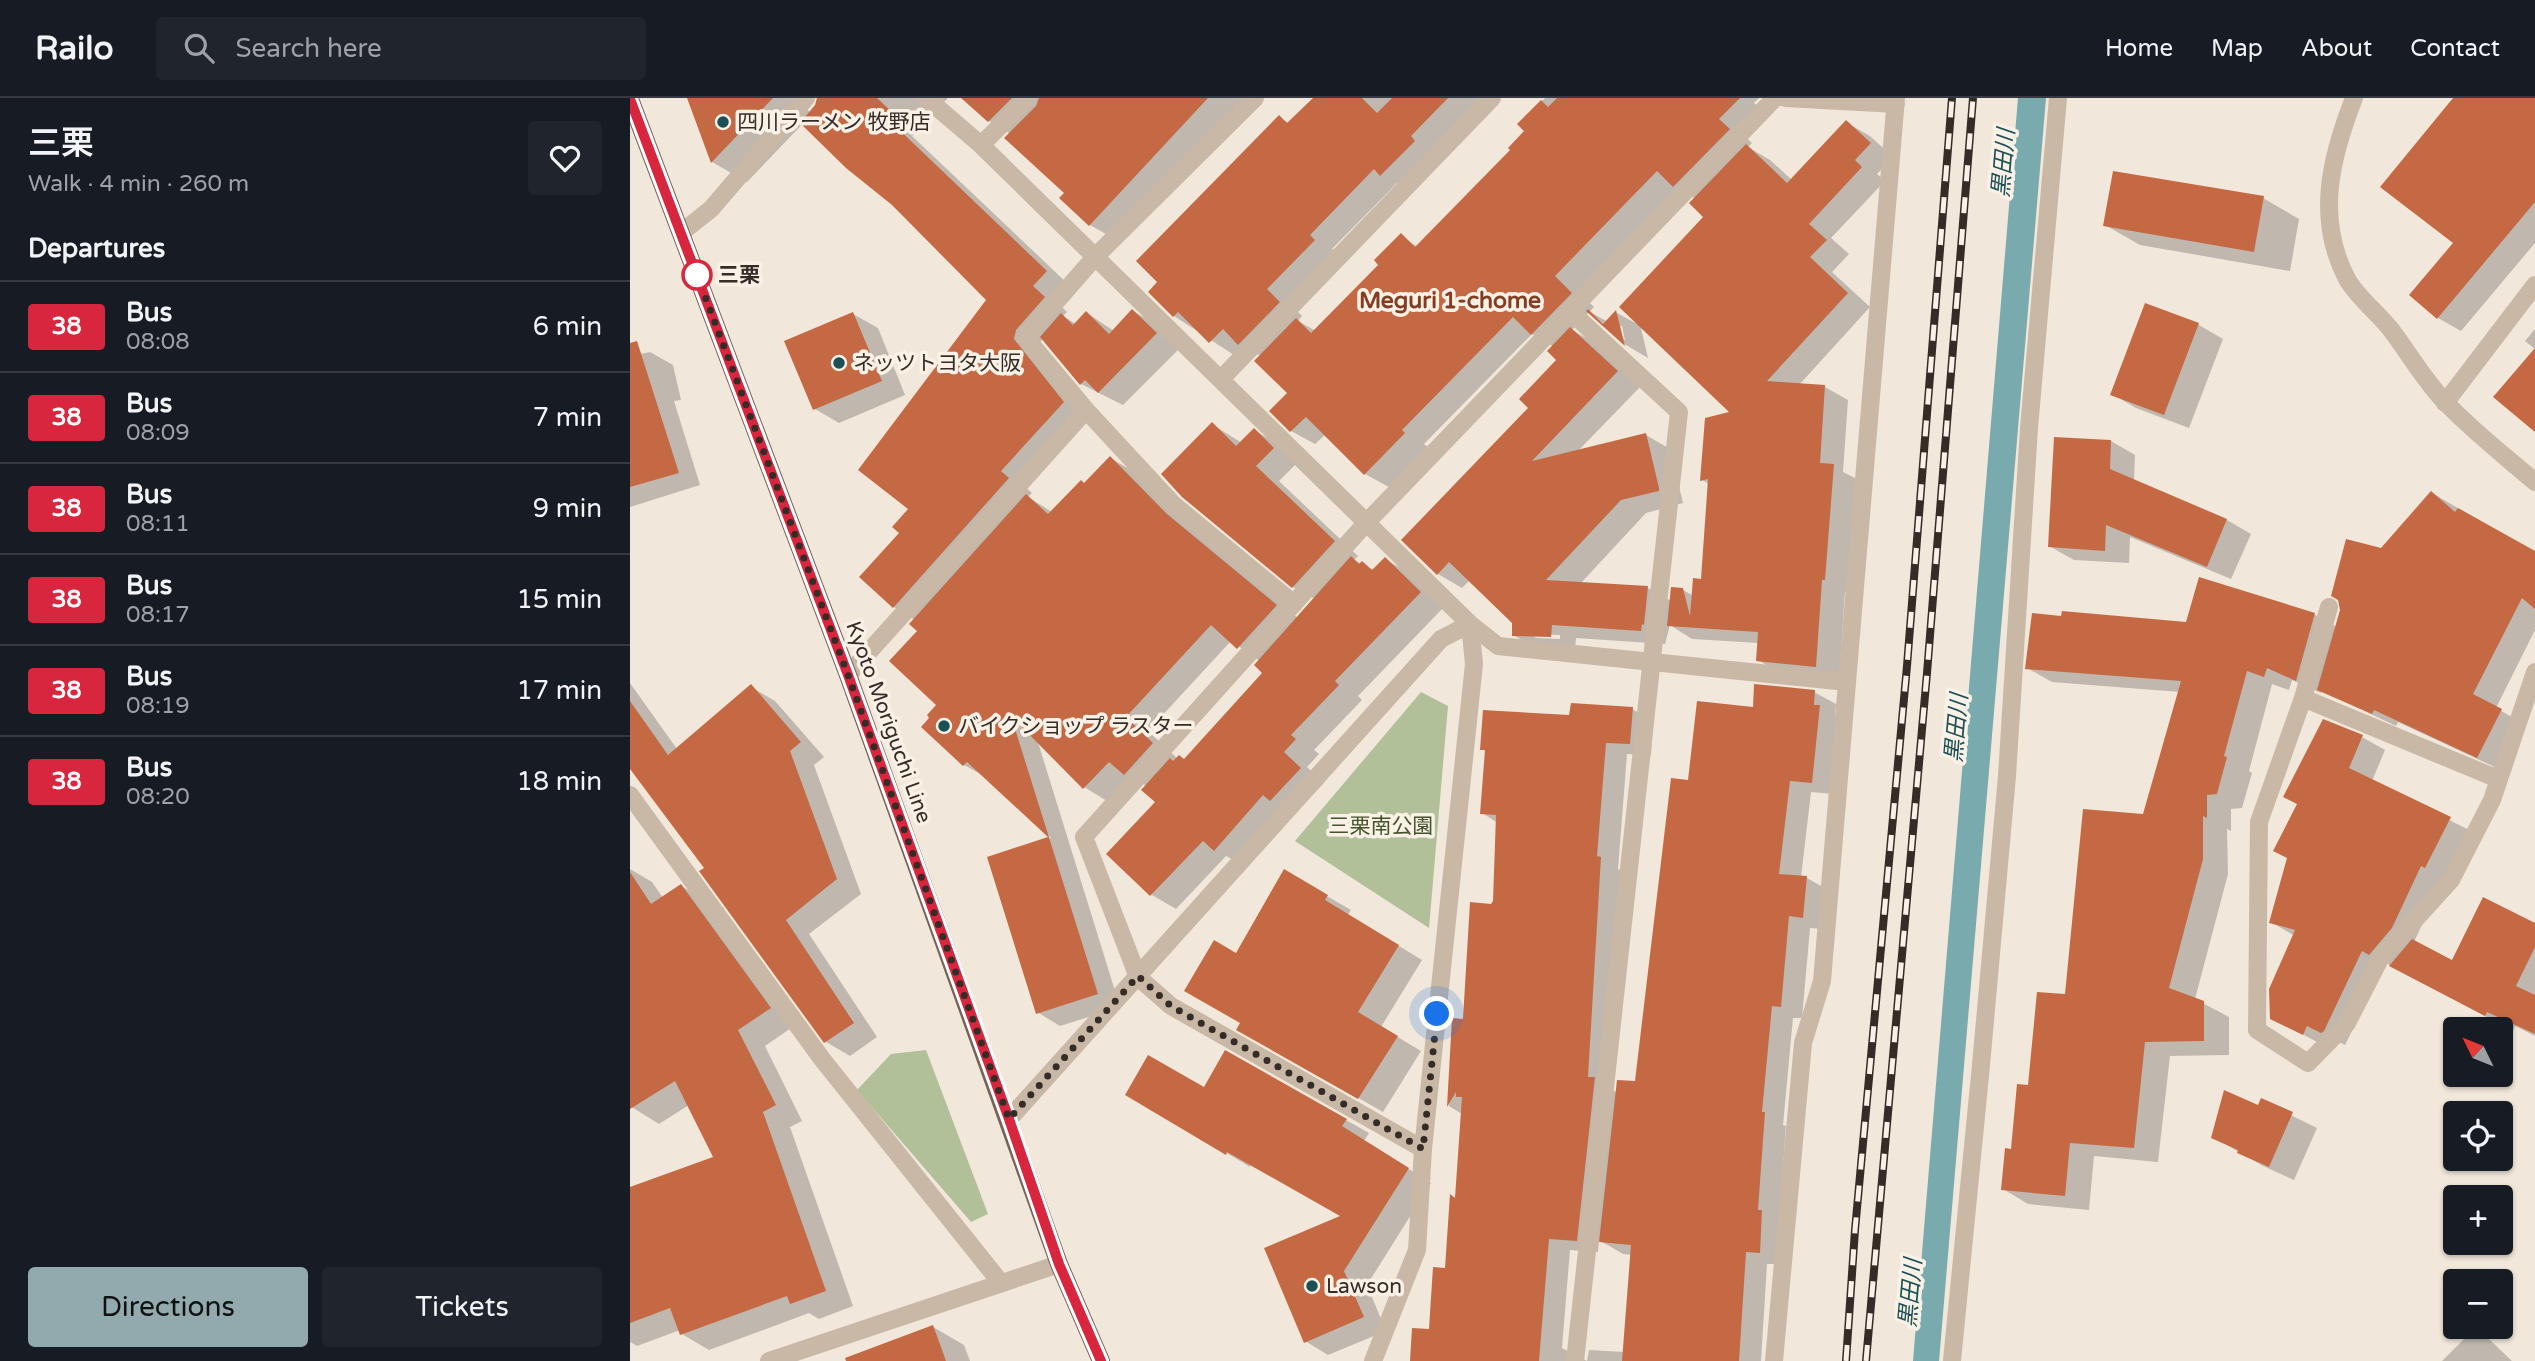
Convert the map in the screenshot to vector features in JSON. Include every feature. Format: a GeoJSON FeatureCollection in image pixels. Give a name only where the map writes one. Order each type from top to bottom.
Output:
{"type":"FeatureCollection","features":[{"type":"Feature","properties":{"kind":"main road","name":"Kyoto Moriguchi Line"},"geometry":{"type":"LineString","coordinates":[[630,99],[848,675],[1059,1264],[1101,1361]]}},
{"type":"Feature","properties":{"kind":"street"},"geometry":{"type":"LineString","coordinates":[[682,232],[711,209],[806,98]]}},
{"type":"Feature","properties":{"kind":"street"},"geometry":{"type":"LineString","coordinates":[[926,98],[981,145],[1470,624],[1498,646],[1847,682]]}},
{"type":"Feature","properties":{"kind":"street"},"geometry":{"type":"LineString","coordinates":[[981,145],[1028,98]]}},
{"type":"Feature","properties":{"kind":"street"},"geometry":{"type":"LineString","coordinates":[[1255,98],[1095,257],[1025,337],[1086,410],[1174,505],[1294,604]]}},
{"type":"Feature","properties":{"kind":"street"},"geometry":{"type":"LineString","coordinates":[[1221,379],[1492,98]]}},
{"type":"Feature","properties":{"kind":"street"},"geometry":{"type":"LineString","coordinates":[[1423,1149],[1171,1006],[1138,976],[1084,837],[1367,522],[1775,98]]}},
{"type":"Feature","properties":{"kind":"street"},"geometry":{"type":"LineString","coordinates":[[1774,1361],[1803,1043],[1822,981],[1896,101],[1786,98]]}},
{"type":"Feature","properties":{"kind":"street"},"geometry":{"type":"LineString","coordinates":[[1952,1361],[2006,790],[2029,428],[2058,98]]}},
{"type":"Feature","properties":{"kind":"street"},"geometry":{"type":"LineString","coordinates":[[2354,98],[2338,140],[2328,185],[2336,253],[2348,281],[2383,319],[2445,403],[2535,482]]}},
{"type":"Feature","properties":{"kind":"street"},"geometry":{"type":"LineString","coordinates":[[2445,403],[2535,285]]}},
{"type":"Feature","properties":{"kind":"street"},"geometry":{"type":"LineString","coordinates":[[1571,312],[1679,412],[1575,1361]]}},
{"type":"Feature","properties":{"kind":"street"},"geometry":{"type":"LineString","coordinates":[[848,675],[1086,410]]}},
{"type":"Feature","properties":{"kind":"street"},"geometry":{"type":"LineString","coordinates":[[2329,607],[2303,698],[2259,822],[2257,1030],[2308,1063],[2347,1023],[2381,957],[2451,880],[2491,800],[2535,672]]}},
{"type":"Feature","properties":{"kind":"street"},"geometry":{"type":"LineString","coordinates":[[1009,1119],[1441,639],[1470,624]]}},
{"type":"Feature","properties":{"kind":"street"},"geometry":{"type":"LineString","coordinates":[[1373,1361],[1417,1250],[1423,1149],[1474,664],[1470,624]]}},
{"type":"Feature","properties":{"kind":"street"},"geometry":{"type":"LineString","coordinates":[[2303,698],[2498,779]]}},
{"type":"Feature","properties":{"kind":"street"},"geometry":{"type":"LineString","coordinates":[[630,795],[822,1059],[1001,1283]]}},
{"type":"Feature","properties":{"kind":"street"},"geometry":{"type":"LineString","coordinates":[[769,1361],[1059,1264]]}},
{"type":"Feature","properties":{"kind":"green space","name":"三栗南公園"},"geometry":{"type":"Polygon","coordinates":[[[1421,692],[1448,706],[1429,928],[1295,841],[1421,692]]]}},
{"type":"Feature","properties":{"kind":"green space"},"geometry":{"type":"Polygon","coordinates":[[[926,1050],[988,1214],[971,1222],[857,1090],[891,1054],[926,1050]]]}},
{"type":"Feature","properties":{"kind":"water"},"geometry":{"type":"Polygon","coordinates":[[[2018,98],[2046,98],[1939,1361],[1913,1361],[2018,98]]]}},
{"type":"Feature","properties":{"kind":"building"},"geometry":{"type":"Polygon","coordinates":[[[687,98],[773,98],[711,163],[687,98]]]}},
{"type":"Feature","properties":{"kind":"building"},"geometry":{"type":"Polygon","coordinates":[[[817,98],[877,98],[896,116],[890,121],[1047,271],[1033,286],[1045,297],[1016,330],[1014,339],[1064,402],[1001,471],[1009,478],[893,608],[859,577],[899,533],[892,527],[908,509],[858,470],[986,300],[892,205],[846,168],[800,123],[815,105],[817,98]]]}},
{"type":"Feature","properties":{"kind":"building"},"geometry":{"type":"Polygon","coordinates":[[[961,98],[1012,98],[988,122],[961,98]]]}},
{"type":"Feature","properties":{"kind":"building"},"geometry":{"type":"Polygon","coordinates":[[[1039,98],[1208,98],[1089,226],[1059,198],[1064,193],[1004,138],[1036,106],[1039,98]]]}},
{"type":"Feature","properties":{"kind":"building"},"geometry":{"type":"Polygon","coordinates":[[[1313,98],[1362,98],[1377,113],[1392,98],[1448,98],[1411,136],[1415,141],[1380,176],[1374,169],[1310,235],[1315,240],[1267,289],[1280,302],[1238,345],[1223,329],[1209,343],[1178,312],[1173,317],[1148,292],[1157,282],[1136,261],[1279,115],[1287,123],[1313,98]]]}},
{"type":"Feature","properties":{"kind":"building"},"geometry":{"type":"Polygon","coordinates":[[[1557,98],[1740,98],[1719,119],[1730,129],[1673,187],[1657,171],[1555,276],[1572,293],[1531,335],[1513,317],[1402,430],[1405,433],[1364,475],[1306,417],[1290,432],[1269,411],[1287,393],[1254,361],[1296,318],[1311,333],[1378,265],[1374,260],[1401,233],[1415,247],[1510,150],[1508,148],[1524,131],[1517,124],[1541,100],[1548,107],[1557,98]]]}},
{"type":"Feature","properties":{"kind":"building"},"geometry":{"type":"Polygon","coordinates":[[[2453,98],[2535,98],[2535,202],[2437,319],[2409,295],[2453,243],[2380,187],[2453,98]]]}},
{"type":"Feature","properties":{"kind":"building"},"geometry":{"type":"Polygon","coordinates":[[[1846,120],[1871,143],[1855,160],[1862,167],[1809,224],[1827,240],[1810,257],[1848,293],[1767,381],[1825,385],[1820,463],[1834,464],[1816,667],[1756,661],[1758,632],[1667,626],[1671,587],[1683,588],[1690,616],[1693,578],[1701,579],[1708,479],[1700,481],[1705,418],[1729,412],[1619,307],[1703,217],[1689,203],[1746,144],[1787,183],[1846,120]]]}},
{"type":"Feature","properties":{"kind":"building"},"geometry":{"type":"Polygon","coordinates":[[[2113,171],[2264,196],[2254,252],[2103,226],[2113,171]]]}},
{"type":"Feature","properties":{"kind":"building"},"geometry":{"type":"Polygon","coordinates":[[[2145,303],[2199,323],[2164,415],[2110,395],[2145,303]]]}},
{"type":"Feature","properties":{"kind":"building"},"geometry":{"type":"Polygon","coordinates":[[[1132,309],[1157,333],[1098,393],[1085,380],[1080,385],[1040,337],[1061,313],[1073,325],[1086,311],[1109,334],[1132,309]]]}},
{"type":"Feature","properties":{"kind":"building"},"geometry":{"type":"Polygon","coordinates":[[[1588,309],[1603,324],[1616,310],[1625,346],[1586,311],[1588,309]]]}},
{"type":"Feature","properties":{"kind":"building"},"geometry":{"type":"Polygon","coordinates":[[[853,312],[882,381],[813,410],[784,341],[853,312]]]}},
{"type":"Feature","properties":{"kind":"building"},"geometry":{"type":"Polygon","coordinates":[[[1570,327],[1618,371],[1532,461],[1646,433],[1659,491],[1621,500],[1546,580],[1648,586],[1644,625],[1642,624],[1641,631],[1552,625],[1551,637],[1512,636],[1512,623],[1449,562],[1437,575],[1401,540],[1528,408],[1519,399],[1556,360],[1547,351],[1570,327]]]}},
{"type":"Feature","properties":{"kind":"building"},"geometry":{"type":"Polygon","coordinates":[[[637,341],[679,473],[630,487],[630,343],[637,341]]]}},
{"type":"Feature","properties":{"kind":"building"},"geometry":{"type":"Polygon","coordinates":[[[2535,348],[2535,432],[2493,397],[2535,348]]]}},
{"type":"Feature","properties":{"kind":"building"},"geometry":{"type":"Polygon","coordinates":[[[1212,422],[1236,446],[1254,428],[1274,448],[1256,466],[1335,541],[1292,588],[1182,497],[1161,474],[1212,422]]]}},
{"type":"Feature","properties":{"kind":"building"},"geometry":{"type":"Polygon","coordinates":[[[2054,437],[2111,440],[2110,469],[2227,519],[2207,567],[2106,525],[2105,551],[2048,547],[2054,437]]]}},
{"type":"Feature","properties":{"kind":"building"},"geometry":{"type":"Polygon","coordinates":[[[1110,456],[1167,514],[1277,605],[1237,649],[1211,625],[1126,717],[1153,743],[1124,775],[1109,762],[1083,789],[1011,716],[1098,994],[1036,1014],[987,857],[1048,837],[967,762],[963,766],[921,727],[936,705],[889,661],[917,631],[909,624],[1026,494],[1048,514],[1081,480],[1084,483],[1110,456]]]}},
{"type":"Feature","properties":{"kind":"building"},"geometry":{"type":"Polygon","coordinates":[[[2431,491],[2455,512],[2458,508],[2535,551],[2535,609],[2522,598],[2473,694],[2502,709],[2477,758],[2374,710],[2372,714],[2317,690],[2340,610],[2338,600],[2331,596],[2346,539],[2381,548],[2431,491]]]}},
{"type":"Feature","properties":{"kind":"building"},"geometry":{"type":"Polygon","coordinates":[[[1351,556],[1359,564],[1362,561],[1372,570],[1385,557],[1421,592],[1335,681],[1339,685],[1291,735],[1296,739],[1284,752],[1301,768],[1270,801],[1263,795],[1214,851],[1203,841],[1150,896],[1106,854],[1155,802],[1141,790],[1170,758],[1173,761],[1179,755],[1184,759],[1262,673],[1254,665],[1351,556]]]}},
{"type":"Feature","properties":{"kind":"building"},"geometry":{"type":"Polygon","coordinates":[[[2199,577],[2315,613],[2296,681],[2267,668],[2264,677],[2247,671],[2224,756],[2227,757],[2217,794],[2207,795],[2207,818],[2203,816],[2203,859],[2169,988],[2204,1001],[2204,1041],[2145,1042],[2134,1148],[2070,1143],[2065,1196],[2001,1190],[2005,1148],[2011,1149],[2017,1084],[2028,1085],[2037,992],[2065,994],[2083,809],[2143,814],[2181,681],[2025,669],[2032,613],[2061,616],[2062,611],[2186,622],[2199,577]]]}},
{"type":"Feature","properties":{"kind":"building"},"geometry":{"type":"Polygon","coordinates":[[[751,684],[801,742],[790,751],[837,879],[786,920],[854,1023],[824,1043],[699,871],[704,868],[630,769],[630,701],[668,755],[751,684]]]}},
{"type":"Feature","properties":{"kind":"building"},"geometry":{"type":"Polygon","coordinates":[[[1754,684],[1815,690],[1814,705],[1820,705],[1812,783],[1790,781],[1779,874],[1807,876],[1803,918],[1789,916],[1781,1007],[1772,1006],[1762,1112],[1765,1112],[1758,1210],[1762,1210],[1760,1253],[1746,1252],[1739,1361],[1622,1361],[1631,1245],[1599,1242],[1617,1080],[1635,1081],[1671,778],[1688,780],[1697,701],[1753,707],[1754,684]]]}},
{"type":"Feature","properties":{"kind":"building"},"geometry":{"type":"Polygon","coordinates":[[[1571,703],[1633,707],[1630,744],[1606,743],[1597,856],[1601,857],[1588,1077],[1595,1077],[1577,1241],[1549,1239],[1539,1361],[1410,1361],[1412,1328],[1429,1329],[1433,1267],[1445,1268],[1450,1194],[1455,1198],[1462,1097],[1456,1097],[1456,1092],[1447,1107],[1452,1018],[1463,1019],[1470,902],[1491,904],[1493,901],[1496,815],[1480,814],[1485,750],[1480,750],[1483,710],[1569,715],[1571,703]]]}},
{"type":"Feature","properties":{"kind":"building"},"geometry":{"type":"Polygon","coordinates":[[[2323,719],[2363,735],[2349,768],[2451,817],[2425,868],[2421,866],[2392,928],[2369,955],[2362,951],[2324,1031],[2321,1033],[2307,1026],[2303,1035],[2270,1019],[2269,989],[2295,930],[2269,923],[2287,858],[2273,851],[2297,804],[2283,797],[2323,719]]]}},
{"type":"Feature","properties":{"kind":"building"},"geometry":{"type":"Polygon","coordinates":[[[1284,869],[1328,895],[1325,900],[1399,945],[1358,1012],[1398,1036],[1358,1099],[1236,1030],[1240,1023],[1184,991],[1214,940],[1236,953],[1284,869]]]}},
{"type":"Feature","properties":{"kind":"building"},"geometry":{"type":"Polygon","coordinates":[[[630,872],[651,904],[681,884],[771,1008],[738,1030],[776,1105],[763,1112],[826,1291],[790,1304],[787,1296],[680,1335],[670,1308],[630,1323],[630,1187],[713,1157],[675,1081],[630,1109],[630,872]]]}},
{"type":"Feature","properties":{"kind":"building"},"geometry":{"type":"Polygon","coordinates":[[[2483,897],[2535,923],[2535,947],[2516,986],[2535,995],[2535,1034],[2513,1024],[2513,1017],[2498,1017],[2487,1012],[2485,1016],[2389,966],[2412,939],[2452,960],[2483,897]]]}},
{"type":"Feature","properties":{"kind":"building"},"geometry":{"type":"Polygon","coordinates":[[[1225,1050],[1347,1119],[1342,1126],[1409,1168],[1344,1271],[1364,1317],[1304,1343],[1264,1248],[1340,1216],[1227,1152],[1226,1155],[1125,1095],[1148,1055],[1204,1087],[1225,1050]]]}},
{"type":"Feature","properties":{"kind":"building"},"geometry":{"type":"Polygon","coordinates":[[[2224,1090],[2258,1105],[2261,1098],[2293,1112],[2269,1167],[2211,1138],[2224,1090]]]}},
{"type":"Feature","properties":{"kind":"building"},"geometry":{"type":"Polygon","coordinates":[[[933,1325],[946,1361],[846,1361],[845,1358],[933,1325]]]}},
{"type":"Feature","properties":{"kind":"railway"},"geometry":{"type":"LineString","coordinates":[[1846,1361],[1855,1230],[1907,666],[1952,98]]}},
{"type":"Feature","properties":{"kind":"railway"},"geometry":{"type":"LineString","coordinates":[[1866,1361],[1927,673],[1973,98]]}},
{"type":"Feature","properties":{"kind":"bus line","name":"38"},"geometry":{"type":"LineString","coordinates":[[630,99],[848,675],[1059,1264],[1101,1361]]}},
{"type":"Feature","properties":{"kind":"place","name":"四川ラーメン 牧野店"},"geometry":{"type":"Point","coordinates":[723,122]}},
{"type":"Feature","properties":{"kind":"place","name":"三栗"},"geometry":{"type":"Point","coordinates":[697,275]}},
{"type":"Feature","properties":{"kind":"place","name":"ネッツトヨタ大阪"},"geometry":{"type":"Point","coordinates":[839,363]}},
{"type":"Feature","properties":{"kind":"place","name":"バイクショップ ラスター"},"geometry":{"type":"Point","coordinates":[944,726]}},
{"type":"Feature","properties":{"kind":"place","name":"Lawson"},"geometry":{"type":"Point","coordinates":[1312,1286]}},
{"type":"Feature","properties":{"kind":"district","name":"Meguri 1-chome"},"geometry":{"type":"Point","coordinates":[1450,300]}},
{"type":"Feature","properties":{"kind":"route"},"geometry":{"type":"LineString","coordinates":[[697,275],[848,675],[1009,1119],[1138,976],[1171,1006],[1423,1149],[1437,1014]]}},
{"type":"Feature","properties":{"kind":"water label","name":"黒田川"},"geometry":{"type":"Point","coordinates":[2003,163]}},
{"type":"Feature","properties":{"kind":"water label","name":"黒田川"},"geometry":{"type":"Point","coordinates":[1956,728]}},
{"type":"Feature","properties":{"kind":"water label","name":"黒田川"},"geometry":{"type":"Point","coordinates":[1910,1293]}}]}
